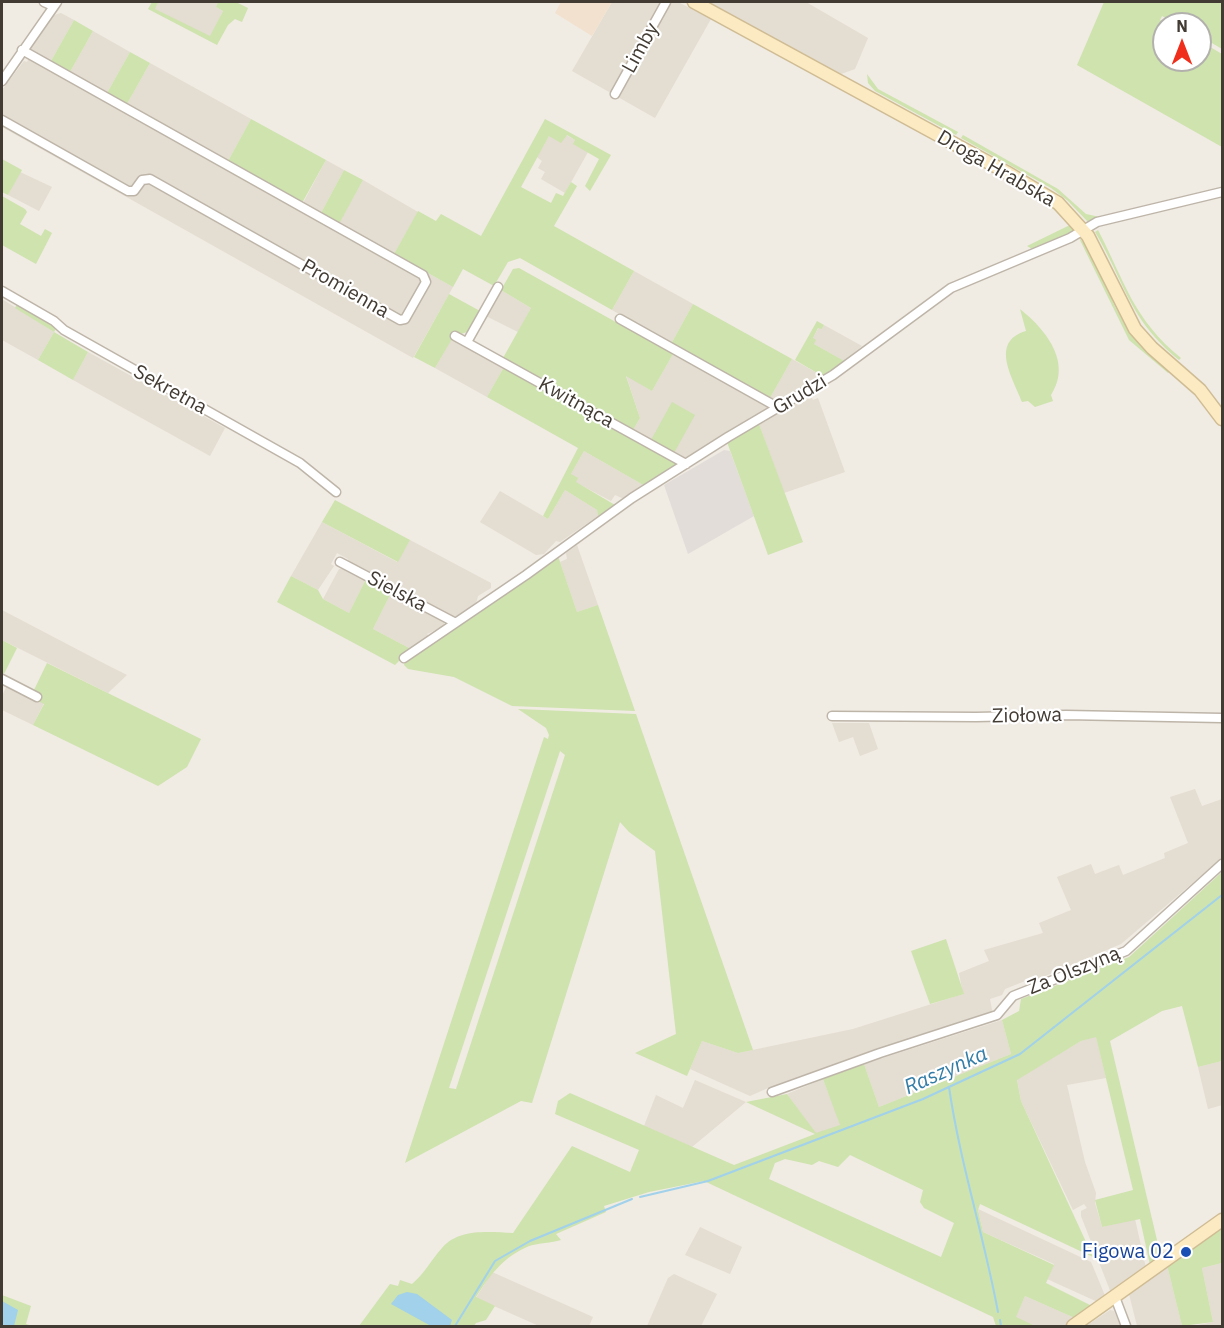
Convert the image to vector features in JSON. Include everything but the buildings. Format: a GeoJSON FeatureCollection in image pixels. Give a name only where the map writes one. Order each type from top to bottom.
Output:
{"type":"FeatureCollection","features":[{"type":"Feature","properties":{"kind":"street"},"geometry":{"type":"LineString","coordinates":[[2,81],[55,4],[44,2]]}},
{"type":"Feature","properties":{"kind":"street","name":"Limby"},"geometry":{"type":"LineString","coordinates":[[615,94],[666,2]]}},
{"type":"Feature","properties":{"kind":"street","name":"Droga Hrabska"},"geometry":{"type":"LineString","coordinates":[[694,2],[1044,193],[1063,207],[1084,230],[1135,329],[1152,348],[1200,390],[1222,419]]}},
{"type":"Feature","properties":{"kind":"street","name":"Promienna"},"geometry":{"type":"LineString","coordinates":[[2,120],[128,191],[134,191],[142,180],[150,179],[400,320],[405,319],[426,282],[423,275],[22,50]]}},
{"type":"Feature","properties":{"kind":"street","name":"Grudzi"},"geometry":{"type":"LineString","coordinates":[[404,658],[526,575],[622,505],[833,375],[951,288],[1100,221],[1222,192]]}},
{"type":"Feature","properties":{"kind":"street"},"geometry":{"type":"LineString","coordinates":[[467,342],[498,287]]}},
{"type":"Feature","properties":{"kind":"street","name":"Sekretna"},"geometry":{"type":"LineString","coordinates":[[2,291],[54,321],[64,330],[300,463],[336,492]]}},
{"type":"Feature","properties":{"kind":"street"},"geometry":{"type":"LineString","coordinates":[[620,319],[779,408]]}},
{"type":"Feature","properties":{"kind":"street","name":"Kwitnąca"},"geometry":{"type":"LineString","coordinates":[[455,336],[686,464]]}},
{"type":"Feature","properties":{"kind":"street","name":"Sielska"},"geometry":{"type":"LineString","coordinates":[[340,562],[454,622]]}},
{"type":"Feature","properties":{"kind":"street"},"geometry":{"type":"LineString","coordinates":[[2,679],[38,696]]}},
{"type":"Feature","properties":{"kind":"street","name":"Ziołowa"},"geometry":{"type":"LineString","coordinates":[[832,716],[1077,715],[1222,718]]}},
{"type":"Feature","properties":{"kind":"street","name":"Za Olszyną"},"geometry":{"type":"LineString","coordinates":[[772,1092],[880,1053],[997,1015],[1013,996],[1126,951],[1222,864]]}},
{"type":"Feature","properties":{"kind":"street"},"geometry":{"type":"LineString","coordinates":[[1073,1326],[1222,1220]]}},
{"type":"Feature","properties":{"kind":"street"},"geometry":{"type":"LineString","coordinates":[[1114,1297],[1126,1326]]}},
{"type":"Feature","properties":{"kind":"shaded area"},"geometry":{"type":"Polygon","coordinates":[[[158,2],[218,2],[216,7],[223,11],[210,37],[154,9],[158,2]]]}},
{"type":"Feature","properties":{"kind":"shaded area"},"geometry":{"type":"Polygon","coordinates":[[[561,2],[612,2],[592,36],[555,13],[561,2]]]}},
{"type":"Feature","properties":{"kind":"shaded area"},"geometry":{"type":"Polygon","coordinates":[[[612,2],[678,2],[711,19],[655,118],[572,71],[612,2]]]}},
{"type":"Feature","properties":{"kind":"shaded area"},"geometry":{"type":"Polygon","coordinates":[[[707,2],[806,2],[868,38],[855,69],[841,74],[707,2]]]}},
{"type":"Feature","properties":{"kind":"shaded area"},"geometry":{"type":"Polygon","coordinates":[[[61,13],[74,20],[51,61],[70,72],[93,31],[130,52],[107,93],[127,104],[150,63],[251,119],[228,161],[303,203],[326,160],[344,170],[321,213],[339,223],[363,180],[418,212],[394,254],[453,287],[413,358],[2,127],[2,90],[24,61],[27,62],[33,52],[30,50],[54,15],[61,13]]]}},
{"type":"Feature","properties":{"kind":"shaded area"},"geometry":{"type":"Polygon","coordinates":[[[566,135],[575,140],[574,144],[588,152],[565,193],[541,179],[545,172],[538,168],[542,161],[537,157],[549,136],[566,135]]]}},
{"type":"Feature","properties":{"kind":"shaded area"},"geometry":{"type":"Polygon","coordinates":[[[20,172],[52,187],[39,211],[8,195],[20,172]]]}},
{"type":"Feature","properties":{"kind":"shaded area"},"geometry":{"type":"Polygon","coordinates":[[[634,271],[693,304],[671,344],[612,310],[634,271]]]}},
{"type":"Feature","properties":{"kind":"shaded area"},"geometry":{"type":"Polygon","coordinates":[[[501,290],[531,308],[518,332],[486,316],[501,290]]]}},
{"type":"Feature","properties":{"kind":"shaded area"},"geometry":{"type":"Polygon","coordinates":[[[2,299],[54,332],[38,360],[2,340],[2,299]]]}},
{"type":"Feature","properties":{"kind":"shaded area"},"geometry":{"type":"Polygon","coordinates":[[[824,325],[862,346],[844,361],[814,344],[813,338],[819,327],[822,329],[824,325]]]}},
{"type":"Feature","properties":{"kind":"shaded area"},"geometry":{"type":"Polygon","coordinates":[[[452,338],[504,367],[487,397],[435,368],[452,338]]]}},
{"type":"Feature","properties":{"kind":"shaded area"},"geometry":{"type":"Polygon","coordinates":[[[88,352],[225,428],[210,456],[73,380],[88,352]]]}},
{"type":"Feature","properties":{"kind":"shaded area"},"geometry":{"type":"Polygon","coordinates":[[[673,354],[767,406],[767,411],[689,457],[681,457],[633,430],[640,418],[626,375],[652,391],[673,354]]]}},
{"type":"Feature","properties":{"kind":"shaded area"},"geometry":{"type":"Polygon","coordinates":[[[792,359],[824,377],[783,400],[773,400],[770,398],[792,359]]]}},
{"type":"Feature","properties":{"kind":"shaded area"},"geometry":{"type":"Polygon","coordinates":[[[810,394],[813,400],[818,398],[845,472],[784,493],[759,424],[810,394]]]}},
{"type":"Feature","properties":{"kind":"shaded area"},"geometry":{"type":"Polygon","coordinates":[[[724,450],[730,451],[754,516],[688,554],[664,485],[724,450]]]}},
{"type":"Feature","properties":{"kind":"shaded area"},"geometry":{"type":"Polygon","coordinates":[[[584,451],[645,486],[624,499],[615,495],[611,501],[575,482],[571,474],[584,451]]]}},
{"type":"Feature","properties":{"kind":"shaded area"},"geometry":{"type":"Polygon","coordinates":[[[565,490],[597,510],[598,516],[560,542],[556,541],[544,554],[536,555],[480,522],[500,491],[548,519],[565,490]]]}},
{"type":"Feature","properties":{"kind":"shaded area"},"geometry":{"type":"Polygon","coordinates":[[[322,522],[397,562],[410,540],[491,583],[491,588],[478,596],[476,603],[458,616],[447,616],[349,563],[348,559],[337,553],[331,564],[334,566],[318,590],[291,576],[322,522]]]}},
{"type":"Feature","properties":{"kind":"shaded area"},"geometry":{"type":"Polygon","coordinates":[[[577,545],[598,605],[577,612],[560,562],[567,559],[566,553],[577,545]]]}},
{"type":"Feature","properties":{"kind":"shaded area"},"geometry":{"type":"Polygon","coordinates":[[[345,568],[366,579],[349,613],[323,599],[339,569],[345,568]]]}},
{"type":"Feature","properties":{"kind":"shaded area"},"geometry":{"type":"Polygon","coordinates":[[[391,593],[444,621],[444,626],[427,634],[429,636],[411,649],[373,629],[391,593]]]}},
{"type":"Feature","properties":{"kind":"shaded area"},"geometry":{"type":"Polygon","coordinates":[[[2,610],[127,675],[108,693],[2,640],[2,610]]]}},
{"type":"Feature","properties":{"kind":"shaded area"},"geometry":{"type":"Polygon","coordinates":[[[7,685],[44,703],[33,725],[2,710],[2,696],[7,685]]]}},
{"type":"Feature","properties":{"kind":"shaded area"},"geometry":{"type":"Polygon","coordinates":[[[832,723],[869,723],[878,749],[860,756],[853,737],[839,742],[832,723]]]}},
{"type":"Feature","properties":{"kind":"shaded area"},"geometry":{"type":"Polygon","coordinates":[[[1195,789],[1202,806],[1222,799],[1222,858],[1121,944],[1031,982],[1030,979],[1005,989],[1002,995],[990,999],[993,1015],[861,1055],[770,1091],[768,1088],[750,1096],[690,1069],[702,1041],[738,1053],[853,1029],[963,994],[959,973],[989,961],[984,950],[1043,933],[1039,923],[1071,910],[1057,877],[1091,864],[1095,874],[1119,865],[1123,875],[1165,858],[1164,853],[1188,843],[1170,797],[1195,789]]]}},
{"type":"Feature","properties":{"kind":"shaded area"},"geometry":{"type":"Polygon","coordinates":[[[1002,1020],[1011,1054],[879,1107],[864,1064],[1002,1020]]]}},
{"type":"Feature","properties":{"kind":"shaded area"},"geometry":{"type":"Polygon","coordinates":[[[1096,1036],[1106,1078],[1067,1085],[1085,1162],[1096,1193],[1095,1203],[1102,1227],[1135,1219],[1146,1268],[1111,1293],[1081,1216],[1081,1211],[1087,1208],[1084,1204],[1073,1210],[1021,1101],[1017,1079],[1081,1041],[1096,1036]]]}},
{"type":"Feature","properties":{"kind":"shaded area"},"geometry":{"type":"Polygon","coordinates":[[[1222,1061],[1222,1105],[1208,1109],[1198,1067],[1222,1061]]]}},
{"type":"Feature","properties":{"kind":"shaded area"},"geometry":{"type":"Polygon","coordinates":[[[823,1079],[841,1125],[816,1134],[787,1094],[823,1079]]]}},
{"type":"Feature","properties":{"kind":"shaded area"},"geometry":{"type":"Polygon","coordinates":[[[695,1080],[746,1102],[692,1147],[644,1126],[656,1095],[683,1108],[695,1080]]]}},
{"type":"Feature","properties":{"kind":"shaded area"},"geometry":{"type":"Polygon","coordinates":[[[978,1209],[1091,1262],[1106,1298],[1100,1303],[1047,1279],[1054,1264],[983,1232],[978,1209]]]}},
{"type":"Feature","properties":{"kind":"shaded area"},"geometry":{"type":"Polygon","coordinates":[[[700,1227],[742,1247],[730,1274],[685,1255],[700,1227]]]}},
{"type":"Feature","properties":{"kind":"shaded area"},"geometry":{"type":"Polygon","coordinates":[[[1222,1263],[1222,1326],[1193,1326],[1213,1322],[1202,1268],[1222,1263]]]}},
{"type":"Feature","properties":{"kind":"shaded area"},"geometry":{"type":"Polygon","coordinates":[[[1167,1265],[1182,1326],[1137,1326],[1129,1294],[1167,1265]]]}},
{"type":"Feature","properties":{"kind":"shaded area"},"geometry":{"type":"Polygon","coordinates":[[[492,1272],[593,1317],[589,1326],[539,1326],[476,1298],[492,1272]]]}},
{"type":"Feature","properties":{"kind":"shaded area"},"geometry":{"type":"Polygon","coordinates":[[[674,1274],[717,1294],[701,1326],[647,1326],[668,1278],[674,1274]]]}},
{"type":"Feature","properties":{"kind":"shaded area"},"geometry":{"type":"Polygon","coordinates":[[[1025,1296],[1077,1319],[1066,1326],[1035,1326],[1015,1318],[1025,1296]]]}},
{"type":"Feature","properties":{"kind":"shaded area"},"geometry":{"type":"Polygon","coordinates":[[[1110,1310],[1114,1311],[1121,1326],[1086,1326],[1110,1310]]]}},
{"type":"Feature","properties":{"kind":"green space"},"geometry":{"type":"Polygon","coordinates":[[[152,2],[158,2],[155,9],[210,36],[223,11],[216,7],[218,2],[236,2],[248,8],[242,22],[235,19],[228,25],[217,45],[148,9],[152,2]]]}},
{"type":"Feature","properties":{"kind":"green space"},"geometry":{"type":"Polygon","coordinates":[[[1104,2],[1222,2],[1222,49],[1212,43],[1212,12],[1152,12],[1152,72],[1212,72],[1212,48],[1222,54],[1222,147],[1077,65],[1104,2]]]}},
{"type":"Feature","properties":{"kind":"green space"},"geometry":{"type":"Polygon","coordinates":[[[74,20],[93,31],[70,72],[51,61],[74,20]]]}},
{"type":"Feature","properties":{"kind":"green space"},"geometry":{"type":"Polygon","coordinates":[[[130,52],[150,63],[127,104],[107,93],[130,52]]]}},
{"type":"Feature","properties":{"kind":"green space"},"geometry":{"type":"Polygon","coordinates":[[[867,74],[878,89],[958,132],[956,135],[875,91],[868,83],[867,74]]]}},
{"type":"Feature","properties":{"kind":"green space"},"geometry":{"type":"Polygon","coordinates":[[[251,119],[326,160],[302,203],[228,161],[251,119]]]}},
{"type":"Feature","properties":{"kind":"green space"},"geometry":{"type":"Polygon","coordinates":[[[545,119],[611,155],[590,191],[585,186],[599,159],[573,144],[575,140],[567,135],[561,143],[549,136],[521,187],[551,203],[556,193],[563,196],[571,182],[577,186],[554,226],[634,271],[612,310],[520,258],[508,262],[494,286],[463,269],[453,287],[394,254],[418,211],[436,221],[441,214],[481,236],[545,119]]]}},
{"type":"Feature","properties":{"kind":"green space"},"geometry":{"type":"Polygon","coordinates":[[[963,135],[1058,189],[1086,214],[1100,217],[1089,223],[1068,201],[1051,188],[961,138],[963,135]]]}},
{"type":"Feature","properties":{"kind":"green space"},"geometry":{"type":"Polygon","coordinates":[[[2,159],[22,170],[8,195],[2,192],[2,159]]]}},
{"type":"Feature","properties":{"kind":"green space"},"geometry":{"type":"Polygon","coordinates":[[[344,170],[363,180],[339,224],[321,213],[344,170]]]}},
{"type":"Feature","properties":{"kind":"green space"},"geometry":{"type":"Polygon","coordinates":[[[1014,183],[1045,201],[1075,229],[1072,233],[1032,249],[1027,246],[1070,225],[1051,207],[1012,184],[1014,183]]]}},
{"type":"Feature","properties":{"kind":"green space"},"geometry":{"type":"Polygon","coordinates":[[[2,196],[27,212],[20,224],[41,236],[45,229],[52,233],[36,264],[2,245],[2,196]]]}},
{"type":"Feature","properties":{"kind":"green space"},"geometry":{"type":"Polygon","coordinates":[[[1098,230],[1123,283],[1141,314],[1152,329],[1181,358],[1179,360],[1162,345],[1138,315],[1095,232],[1098,230]]]}},
{"type":"Feature","properties":{"kind":"green space"},"geometry":{"type":"Polygon","coordinates":[[[1079,238],[1097,263],[1128,329],[1147,351],[1170,371],[1168,373],[1129,340],[1079,238]]]}},
{"type":"Feature","properties":{"kind":"green space"},"geometry":{"type":"Polygon","coordinates":[[[519,268],[673,354],[652,391],[626,376],[640,418],[633,430],[503,358],[531,308],[501,290],[513,269],[519,268]]]}},
{"type":"Feature","properties":{"kind":"green space"},"geometry":{"type":"Polygon","coordinates":[[[449,294],[480,311],[467,332],[461,334],[456,332],[435,368],[414,357],[449,294]]]}},
{"type":"Feature","properties":{"kind":"green space"},"geometry":{"type":"Polygon","coordinates":[[[17,304],[57,327],[54,332],[15,308],[17,304]]]}},
{"type":"Feature","properties":{"kind":"green space"},"geometry":{"type":"Polygon","coordinates":[[[693,304],[792,359],[770,398],[671,344],[693,304]]]}},
{"type":"Feature","properties":{"kind":"green space"},"geometry":{"type":"Polygon","coordinates":[[[1020,309],[1047,336],[1053,347],[1059,370],[1057,383],[1051,395],[1053,401],[1035,407],[1028,401],[1022,402],[1007,362],[1008,343],[1015,336],[1026,331],[1020,309]]]}},
{"type":"Feature","properties":{"kind":"green space"},"geometry":{"type":"Polygon","coordinates":[[[817,321],[824,325],[822,329],[818,328],[813,338],[816,340],[814,344],[846,362],[824,377],[795,360],[817,321]]]}},
{"type":"Feature","properties":{"kind":"green space"},"geometry":{"type":"Polygon","coordinates":[[[54,332],[88,352],[73,380],[38,360],[54,332]]]}},
{"type":"Feature","properties":{"kind":"green space"},"geometry":{"type":"Polygon","coordinates":[[[504,367],[677,462],[677,467],[645,486],[584,451],[571,474],[578,478],[576,482],[615,505],[598,516],[597,510],[565,490],[548,519],[543,516],[578,448],[487,397],[504,367]]]}},
{"type":"Feature","properties":{"kind":"green space"},"geometry":{"type":"Polygon","coordinates":[[[672,402],[695,415],[674,453],[651,440],[672,402]]]}},
{"type":"Feature","properties":{"kind":"green space"},"geometry":{"type":"Polygon","coordinates":[[[759,424],[803,542],[768,555],[727,442],[759,424]]]}},
{"type":"Feature","properties":{"kind":"green space"},"geometry":{"type":"Polygon","coordinates":[[[335,500],[410,540],[398,562],[322,522],[335,500]]]}},
{"type":"Feature","properties":{"kind":"green space"},"geometry":{"type":"Polygon","coordinates":[[[558,556],[577,612],[598,605],[635,711],[512,706],[454,677],[408,669],[404,665],[406,658],[558,556]]]}},
{"type":"Feature","properties":{"kind":"green space"},"geometry":{"type":"Polygon","coordinates":[[[291,576],[318,590],[323,599],[349,613],[366,579],[391,593],[373,629],[411,649],[395,665],[277,602],[291,576]]]}},
{"type":"Feature","properties":{"kind":"green space"},"geometry":{"type":"Polygon","coordinates":[[[2,640],[17,648],[4,674],[2,673],[2,640]]]}},
{"type":"Feature","properties":{"kind":"green space"},"geometry":{"type":"Polygon","coordinates":[[[47,663],[201,739],[187,767],[158,786],[33,725],[44,704],[36,700],[40,693],[34,690],[47,663]]]}},
{"type":"Feature","properties":{"kind":"green space"},"geometry":{"type":"Polygon","coordinates":[[[518,709],[636,714],[753,1050],[738,1053],[702,1041],[687,1076],[635,1053],[676,1034],[655,851],[629,832],[620,822],[532,1103],[521,1101],[405,1163],[544,737],[548,739],[546,728],[518,709]],[[560,751],[449,1088],[456,1089],[565,755],[560,751]]]}},
{"type":"Feature","properties":{"kind":"green space"},"geometry":{"type":"Polygon","coordinates":[[[1222,872],[1222,1061],[1198,1067],[1182,1006],[1162,1011],[1110,1041],[1161,1257],[1150,1265],[1140,1219],[1102,1227],[1095,1200],[1133,1190],[1096,1037],[1081,1041],[1017,1080],[1021,1101],[1093,1257],[980,1204],[978,1210],[983,1232],[1054,1265],[1046,1283],[1094,1307],[1077,1319],[1025,1296],[1016,1317],[1035,1326],[996,1326],[993,1317],[704,1181],[649,1192],[604,1206],[606,1212],[556,1234],[561,1240],[520,1250],[504,1261],[476,1297],[495,1306],[486,1320],[474,1326],[359,1326],[390,1284],[398,1286],[400,1280],[412,1284],[442,1248],[457,1237],[475,1233],[513,1233],[572,1146],[630,1172],[639,1150],[555,1114],[558,1101],[570,1093],[734,1165],[815,1134],[746,1102],[787,1094],[816,1133],[840,1125],[823,1079],[864,1064],[879,1107],[1011,1054],[1002,1020],[1019,1011],[1021,999],[1129,957],[1222,872]],[[850,1155],[838,1167],[819,1161],[812,1165],[785,1159],[775,1163],[769,1179],[941,1257],[954,1223],[924,1208],[920,1202],[923,1190],[850,1155]]]}},
{"type":"Feature","properties":{"kind":"green space"},"geometry":{"type":"Polygon","coordinates":[[[946,939],[964,994],[930,1004],[911,951],[946,939]]]}},
{"type":"Feature","properties":{"kind":"green space"},"geometry":{"type":"Polygon","coordinates":[[[1222,1226],[1222,1263],[1202,1268],[1213,1322],[1182,1326],[1167,1265],[1222,1226]]]}},
{"type":"Feature","properties":{"kind":"green space"},"geometry":{"type":"Polygon","coordinates":[[[2,1295],[31,1306],[26,1324],[32,1326],[2,1326],[2,1295]]]}},
{"type":"Feature","properties":{"kind":"water"},"geometry":{"type":"Polygon","coordinates":[[[407,1292],[417,1294],[452,1320],[450,1326],[431,1326],[391,1304],[398,1295],[407,1292]]]}},
{"type":"Feature","properties":{"kind":"water"},"geometry":{"type":"Polygon","coordinates":[[[2,1301],[18,1310],[14,1326],[2,1326],[2,1301]]]}},
{"type":"Feature","properties":{"kind":"waterway","name":"Raszynka"},"geometry":{"type":"LineString","coordinates":[[640,1197],[708,1181],[923,1099],[1020,1054],[1222,895]]}},
{"type":"Feature","properties":{"kind":"waterway"},"geometry":{"type":"LineString","coordinates":[[949,1087],[959,1144],[998,1312]]}},
{"type":"Feature","properties":{"kind":"waterway","name":"Raszynka"},"geometry":{"type":"LineString","coordinates":[[455,1326],[495,1261],[530,1241],[632,1199]]}},
{"type":"Feature","properties":{"kind":"waterway"},"geometry":{"type":"LineString","coordinates":[[1000,1320],[1001,1326]]}},
{"type":"Feature","properties":{"kind":"place","name":"Figowa 02"},"geometry":{"type":"Point","coordinates":[1186,1252]}}]}
